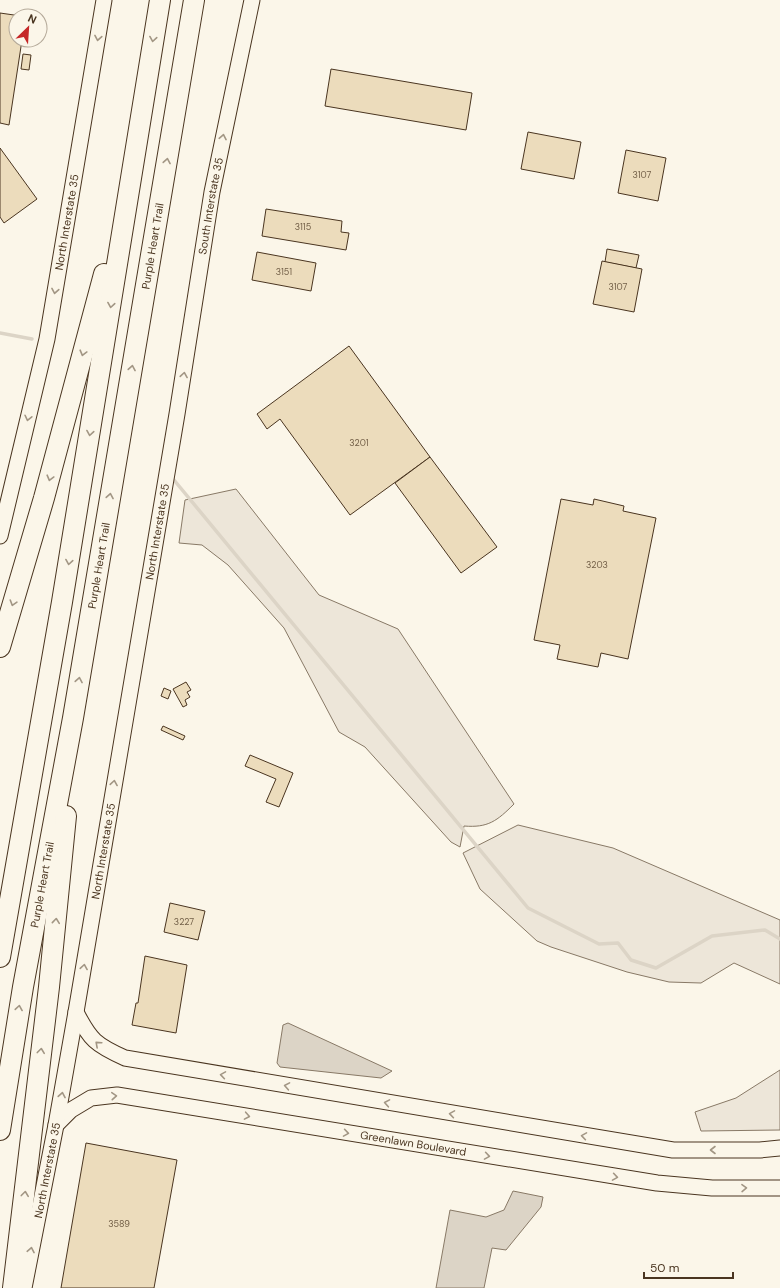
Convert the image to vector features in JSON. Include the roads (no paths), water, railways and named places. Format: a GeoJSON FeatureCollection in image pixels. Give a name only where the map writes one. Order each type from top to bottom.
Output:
{"type":"FeatureCollection","features":[{"type":"Feature","properties":{"kind":"highway"},"geometry":{"type":"LineString","coordinates":[[0,956],[62,602],[160,0]]}},
{"type":"Feature","properties":{"kind":"highway","name":"Purple Heart Trail"},"geometry":{"type":"LineString","coordinates":[[0,1130],[23,987],[73,718],[194,0]]}},
{"type":"Feature","properties":{"kind":"highway"},"geometry":{"type":"LineString","coordinates":[[0,647],[44,498],[133,166]]}},
{"type":"Feature","properties":{"kind":"highway"},"geometry":{"type":"LineString","coordinates":[[13,1288],[53,948],[64,838],[73,718]]}},
{"type":"Feature","properties":{"kind":"main road","name":"North Interstate 35"},"geometry":{"type":"LineString","coordinates":[[0,536],[47,339],[104,0]]}},
{"type":"Feature","properties":{"kind":"main road","name":"South Interstate 35"},"geometry":{"type":"LineString","coordinates":[[177,414],[212,192],[252,0]]}},
{"type":"Feature","properties":{"kind":"main road","name":"North Interstate 35"},"geometry":{"type":"LineString","coordinates":[[24,1288],[56,1125],[76,1012],[177,414]]}},
{"type":"Feature","properties":{"kind":"main road"},"geometry":{"type":"LineString","coordinates":[[76,1012],[86,1033],[102,1048],[124,1058],[673,1150],[760,1150],[780,1148]]}},
{"type":"Feature","properties":{"kind":"main road","name":"Greenlawn Boulevard"},"geometry":{"type":"LineString","coordinates":[[56,1125],[71,1110],[91,1098],[117,1095],[657,1183],[712,1188],[780,1188]]}},
{"type":"Feature","properties":{"kind":"waterway"},"geometry":{"type":"LineString","coordinates":[[0,333],[32,339]]}},
{"type":"Feature","properties":{"kind":"waterway"},"geometry":{"type":"LineString","coordinates":[[174,480],[528,908],[599,944],[618,943],[631,960],[656,968],[712,936],[765,930],[780,939]]}}]}
